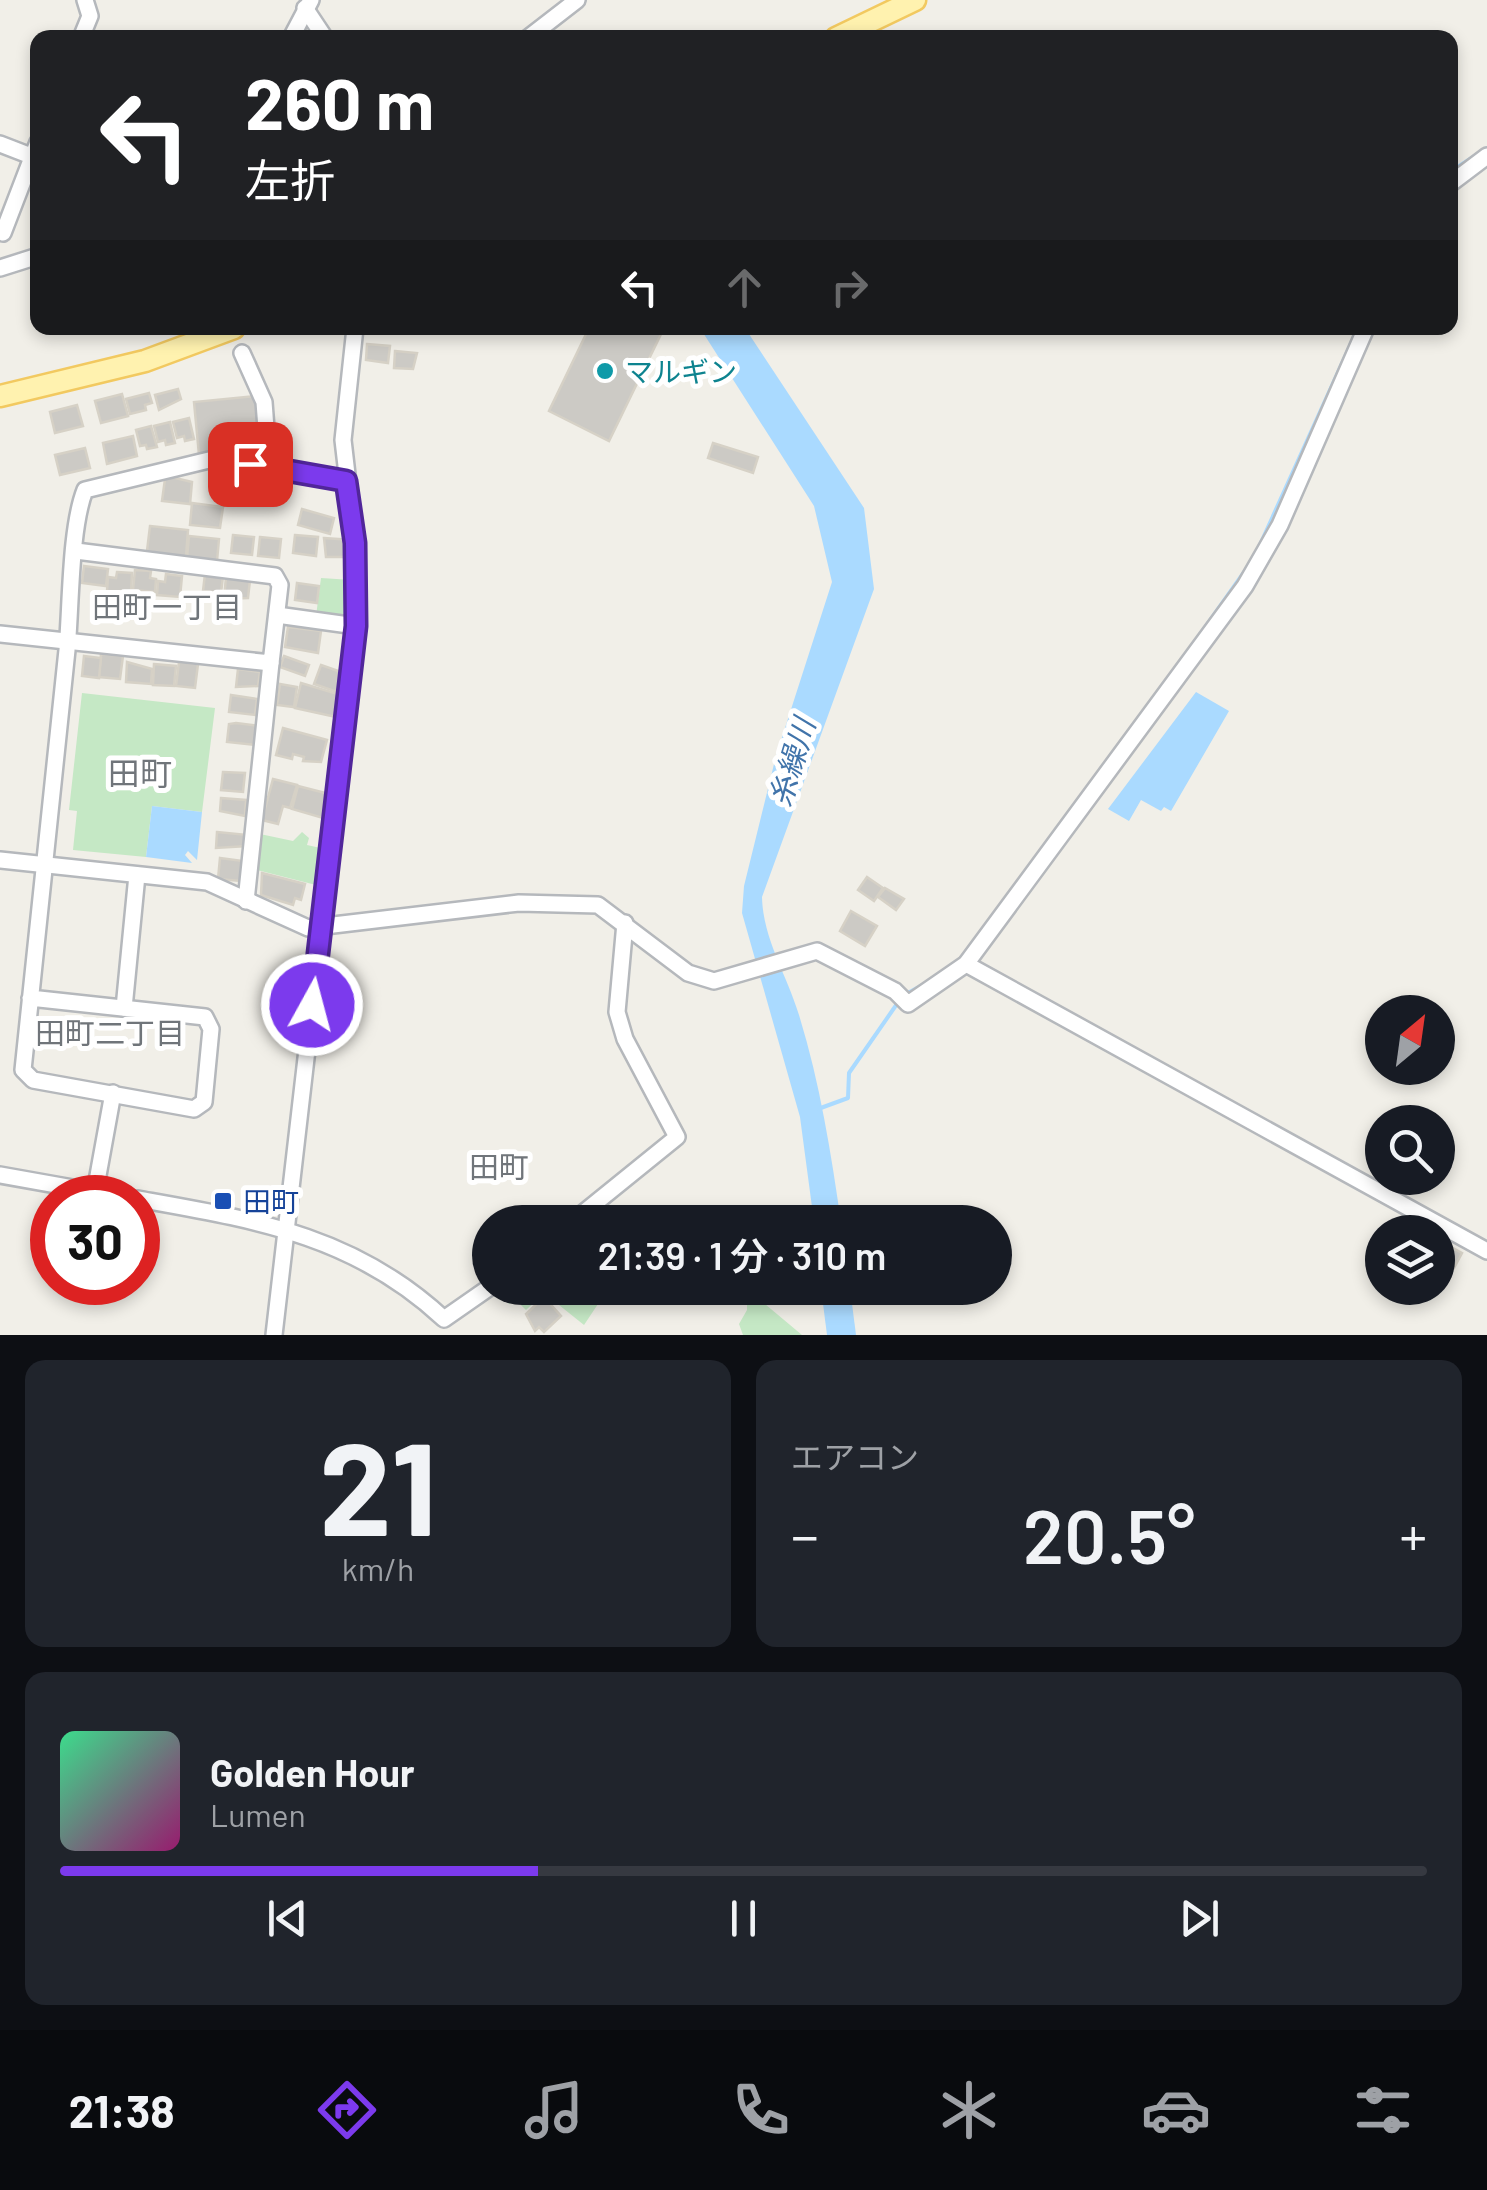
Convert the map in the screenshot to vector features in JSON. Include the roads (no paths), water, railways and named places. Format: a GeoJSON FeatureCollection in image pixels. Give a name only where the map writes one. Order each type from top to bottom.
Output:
{"type":"FeatureCollection","features":[{"type":"Feature","properties":{"kind":"main road"},"geometry":{"type":"LineString","coordinates":[[853,30],[915,0]]}},
{"type":"Feature","properties":{"kind":"main road"},"geometry":{"type":"LineString","coordinates":[[0,396],[145,361],[215,335]]}},
{"type":"Feature","properties":{"kind":"street"},"geometry":{"type":"LineString","coordinates":[[538,30],[574,2]]}},
{"type":"Feature","properties":{"kind":"street"},"geometry":{"type":"LineString","coordinates":[[294,30],[308,4]]}},
{"type":"Feature","properties":{"kind":"street"},"geometry":{"type":"LineString","coordinates":[[308,4],[321,30]]}},
{"type":"Feature","properties":{"kind":"street"},"geometry":{"type":"LineString","coordinates":[[0,144],[30,148]]}},
{"type":"Feature","properties":{"kind":"street"},"geometry":{"type":"LineString","coordinates":[[1458,178],[1487,156]]}},
{"type":"Feature","properties":{"kind":"street"},"geometry":{"type":"LineString","coordinates":[[30,160],[2,233],[30,257]]}},
{"type":"Feature","properties":{"kind":"street"},"geometry":{"type":"LineString","coordinates":[[0,268],[30,258]]}},
{"type":"Feature","properties":{"kind":"street"},"geometry":{"type":"LineString","coordinates":[[274,1335],[356,626],[355,543],[346,481],[344,410],[354,335]]}},
{"type":"Feature","properties":{"kind":"street"},"geometry":{"type":"LineString","coordinates":[[0,860],[207,882],[297,925],[321,928],[519,904],[598,905],[688,972],[714,982],[817,951],[901,996],[908,1004],[966,964],[1264,555],[1363,335]]}},
{"type":"Feature","properties":{"kind":"street"},"geometry":{"type":"LineString","coordinates":[[242,353],[264,402],[268,468]]}},
{"type":"Feature","properties":{"kind":"street"},"geometry":{"type":"LineString","coordinates":[[30,998],[198,1015],[210,1022],[204,1102],[194,1109],[25,1074],[30,998],[83,494],[90,486],[209,460],[346,481]]}},
{"type":"Feature","properties":{"kind":"street"},"geometry":{"type":"LineString","coordinates":[[76,551],[270,573],[280,585],[246,901]]}},
{"type":"Feature","properties":{"kind":"street"},"geometry":{"type":"LineString","coordinates":[[277,615],[356,626]]}},
{"type":"Feature","properties":{"kind":"street"},"geometry":{"type":"LineString","coordinates":[[0,634],[271,663]]}},
{"type":"Feature","properties":{"kind":"street"},"geometry":{"type":"LineString","coordinates":[[124,1008],[137,876]]}},
{"type":"Feature","properties":{"kind":"street"},"geometry":{"type":"LineString","coordinates":[[593,1205],[677,1137],[624,1039],[616,1012],[625,923]]}},
{"type":"Feature","properties":{"kind":"street"},"geometry":{"type":"LineString","coordinates":[[966,964],[1485,1246]]}},
{"type":"Feature","properties":{"kind":"street"},"geometry":{"type":"LineString","coordinates":[[98,1175],[113,1093]]}},
{"type":"Feature","properties":{"kind":"street"},"geometry":{"type":"LineString","coordinates":[[0,1175],[30,1180]]}},
{"type":"Feature","properties":{"kind":"street"},"geometry":{"type":"LineString","coordinates":[[160,1203],[284,1228],[376,1266],[410,1286],[444,1319],[472,1300]]}},
{"type":"Feature","properties":{"kind":"water","name":"糸繰川"},"geometry":{"type":"Polygon","coordinates":[[[704,335],[750,335],[864,508],[874,589],[762,897],[771,942],[799,1015],[813,1066],[829,1144],[838,1205],[812,1205],[800,1117],[742,913],[744,886],[776,756],[832,582],[814,506],[704,335]]]}},
{"type":"Feature","properties":{"kind":"water"},"geometry":{"type":"Polygon","coordinates":[[[1196,692],[1229,711],[1171,811],[1164,807],[1161,811],[1141,800],[1129,821],[1108,809],[1196,692]]]}},
{"type":"Feature","properties":{"kind":"water"},"geometry":{"type":"Polygon","coordinates":[[[152,806],[202,812],[197,860],[188,851],[185,855],[192,863],[146,857],[152,806]]]}},
{"type":"Feature","properties":{"kind":"water"},"geometry":{"type":"Polygon","coordinates":[[[823,1305],[852,1305],[856,1335],[827,1335],[823,1305]]]}},
{"type":"Feature","properties":{"kind":"waterway"},"geometry":{"type":"LineString","coordinates":[[1458,167],[1487,148]]}},
{"type":"Feature","properties":{"kind":"waterway"},"geometry":{"type":"LineString","coordinates":[[1259,547],[1355,335]]}},
{"type":"Feature","properties":{"kind":"waterway"},"geometry":{"type":"LineString","coordinates":[[1192,646],[1247,568]]}},
{"type":"Feature","properties":{"kind":"waterway"},"geometry":{"type":"LineString","coordinates":[[906,994],[928,982]]}},
{"type":"Feature","properties":{"kind":"waterway"},"geometry":{"type":"LineString","coordinates":[[818,1109],[848,1098],[849,1073],[899,1001]]}},
{"type":"Feature","properties":{"kind":"place","name":"マルギン"},"geometry":{"type":"Point","coordinates":[605,371]}},
{"type":"Feature","properties":{"kind":"place","name":"田町"},"geometry":{"type":"Point","coordinates":[223,1201]}},
{"type":"Feature","properties":{"kind":"district","name":"田町一丁目"},"geometry":{"type":"Point","coordinates":[167,606]}},
{"type":"Feature","properties":{"kind":"district","name":"田町"},"geometry":{"type":"Point","coordinates":[140,772]}},
{"type":"Feature","properties":{"kind":"district","name":"田町二丁目"},"geometry":{"type":"Point","coordinates":[110,1032]}},
{"type":"Feature","properties":{"kind":"district","name":"田町"},"geometry":{"type":"Point","coordinates":[499,1166]}}]}
